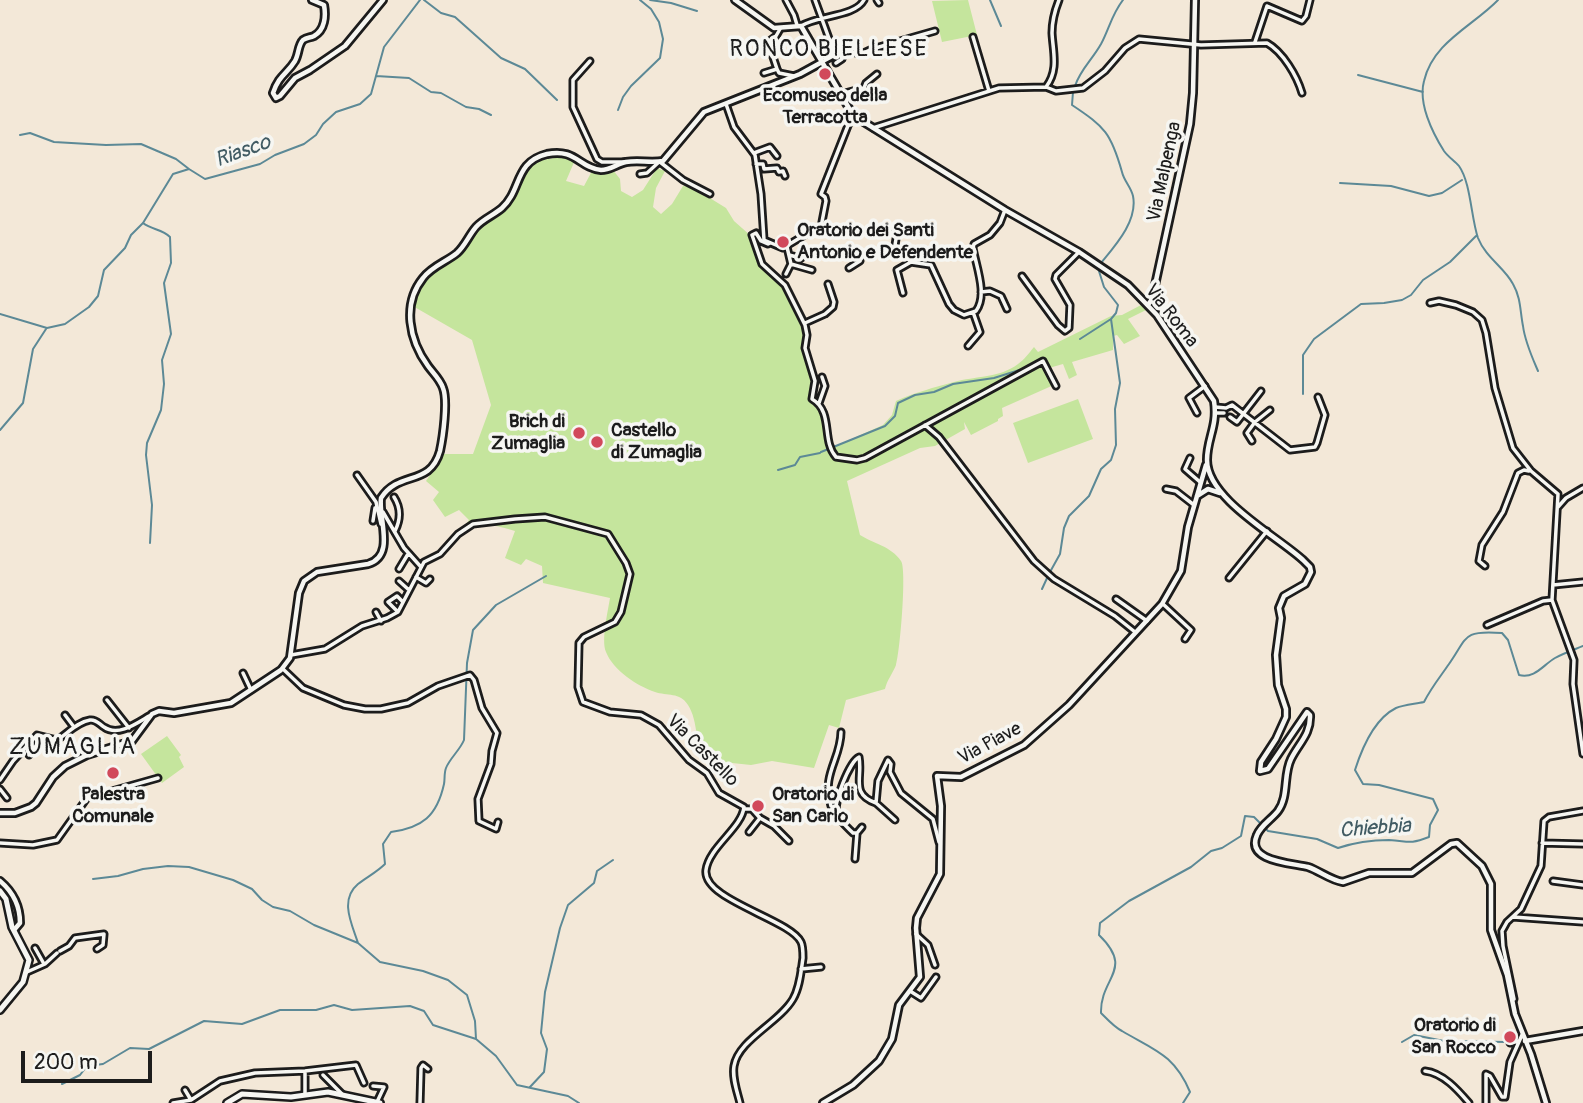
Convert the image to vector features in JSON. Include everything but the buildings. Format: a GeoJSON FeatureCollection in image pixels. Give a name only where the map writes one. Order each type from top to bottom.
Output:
{"type":"FeatureCollection","features":[{"type":"Feature","properties":{"kind":"main road"},"geometry":{"type":"LineString","coordinates":[[0,891],[6,899],[14,930],[28,954],[27,972],[23,982],[0,1010]]}},
{"type":"Feature","properties":{"kind":"main road"},"geometry":{"type":"LineString","coordinates":[[227,1103],[242,1094],[272,1097],[328,1092],[379,1103]]}},
{"type":"Feature","properties":{"kind":"street"},"geometry":{"type":"LineString","coordinates":[[312,0],[324,5],[322,27],[301,43],[295,61],[278,82],[274,93],[276,98],[295,78],[345,46],[383,0]]}},
{"type":"Feature","properties":{"kind":"street"},"geometry":{"type":"LineString","coordinates":[[735,0],[768,25],[780,29],[832,17],[860,6],[863,0]]}},
{"type":"Feature","properties":{"kind":"street"},"geometry":{"type":"LineString","coordinates":[[786,0],[799,25]]}},
{"type":"Feature","properties":{"kind":"street"},"geometry":{"type":"LineString","coordinates":[[815,0],[833,47],[842,60],[836,63]]}},
{"type":"Feature","properties":{"kind":"street"},"geometry":{"type":"LineString","coordinates":[[1046,87],[1056,62],[1052,25],[1059,0]]}},
{"type":"Feature","properties":{"kind":"street","name":"Via Malpenga"},"geometry":{"type":"LineString","coordinates":[[1148,305],[1152,299],[1190,124],[1195,0]]}},
{"type":"Feature","properties":{"kind":"street"},"geometry":{"type":"LineString","coordinates":[[1255,42],[1267,6],[1302,21],[1310,0]]}},
{"type":"Feature","properties":{"kind":"street","name":"Via Roma"},"geometry":{"type":"LineString","coordinates":[[799,25],[853,113],[1005,210],[1100,265],[1128,285],[1148,305],[1205,386],[1214,407],[1216,413],[1207,460],[1213,481],[1226,498],[1303,560],[1311,572],[1308,581],[1284,596],[1280,605],[1276,655],[1278,685],[1286,716],[1276,739],[1261,762],[1261,771],[1271,765],[1279,749],[1307,712],[1310,715],[1309,731],[1291,759],[1284,801],[1258,832],[1255,843],[1266,859],[1310,868],[1343,881],[1369,873],[1412,873],[1451,844],[1460,844],[1482,866],[1491,884],[1491,930],[1507,975],[1513,1005]]}},
{"type":"Feature","properties":{"kind":"street"},"geometry":{"type":"LineString","coordinates":[[780,29],[776,36],[768,41],[779,74],[794,76]]}},
{"type":"Feature","properties":{"kind":"street"},"geometry":{"type":"LineString","coordinates":[[640,174],[647,173],[670,154],[704,113],[794,76],[838,54],[861,54],[935,31]]}},
{"type":"Feature","properties":{"kind":"street"},"geometry":{"type":"LineString","coordinates":[[973,37],[989,91]]}},
{"type":"Feature","properties":{"kind":"street"},"geometry":{"type":"LineString","coordinates":[[873,128],[989,91],[1013,86],[1046,87],[1056,91],[1073,90],[1092,82],[1125,48],[1139,39],[1201,45],[1255,42],[1273,47],[1298,80],[1302,93]]}},
{"type":"Feature","properties":{"kind":"street"},"geometry":{"type":"LineString","coordinates":[[590,61],[573,80],[573,107],[597,159],[602,162],[659,162],[683,180],[710,194]]}},
{"type":"Feature","properties":{"kind":"street"},"geometry":{"type":"LineString","coordinates":[[764,73],[777,69]]}},
{"type":"Feature","properties":{"kind":"street"},"geometry":{"type":"LineString","coordinates":[[841,94],[864,88],[877,74]]}},
{"type":"Feature","properties":{"kind":"street"},"geometry":{"type":"LineString","coordinates":[[726,104],[734,127],[754,153],[761,194],[762,236],[770,243]]}},
{"type":"Feature","properties":{"kind":"street"},"geometry":{"type":"LineString","coordinates":[[821,228],[827,201],[821,194],[853,113]]}},
{"type":"Feature","properties":{"kind":"street"},"geometry":{"type":"LineString","coordinates":[[754,153],[770,147],[777,156]]}},
{"type":"Feature","properties":{"kind":"street"},"geometry":{"type":"LineString","coordinates":[[0,780],[37,735],[57,740],[74,727],[91,720],[110,730],[129,728],[159,711],[174,713],[231,703],[283,669],[290,655],[304,581],[317,572],[375,562],[384,545],[381,498],[394,483],[430,469],[437,458],[441,444],[444,391],[418,348],[410,323],[410,305],[416,289],[428,272],[455,254],[476,228],[509,201],[522,171],[531,162],[547,154],[559,153],[575,156],[602,170],[626,162]]}},
{"type":"Feature","properties":{"kind":"street"},"geometry":{"type":"LineString","coordinates":[[756,164],[763,164],[764,169],[777,168],[779,172],[783,171],[785,176]]}},
{"type":"Feature","properties":{"kind":"street"},"geometry":{"type":"LineString","coordinates":[[895,229],[895,245],[911,262],[931,265],[954,310],[964,315],[979,307],[981,292],[974,244],[990,235],[1000,223],[1005,210]]}},
{"type":"Feature","properties":{"kind":"street"},"geometry":{"type":"LineString","coordinates":[[820,405],[812,399],[815,382],[805,348],[805,323],[785,285],[762,264],[752,235],[756,233],[761,241],[768,244],[787,247],[813,230],[839,229]]}},
{"type":"Feature","properties":{"kind":"street"},"geometry":{"type":"LineString","coordinates":[[786,274],[791,264],[787,247]]}},
{"type":"Feature","properties":{"kind":"street"},"geometry":{"type":"LineString","coordinates":[[1022,276],[1061,330],[1065,331],[1069,328],[1070,305],[1055,279],[1079,252]]}},
{"type":"Feature","properties":{"kind":"street"},"geometry":{"type":"LineString","coordinates":[[789,255],[801,258],[802,255]]}},
{"type":"Feature","properties":{"kind":"street"},"geometry":{"type":"LineString","coordinates":[[849,268],[859,261]]}},
{"type":"Feature","properties":{"kind":"street"},"geometry":{"type":"LineString","coordinates":[[903,293],[897,270],[911,262]]}},
{"type":"Feature","properties":{"kind":"street"},"geometry":{"type":"LineString","coordinates":[[791,264],[812,270]]}},
{"type":"Feature","properties":{"kind":"street"},"geometry":{"type":"LineString","coordinates":[[805,323],[825,314],[833,307],[828,284]]}},
{"type":"Feature","properties":{"kind":"street"},"geometry":{"type":"LineString","coordinates":[[981,292],[990,291],[1001,296],[1007,309]]}},
{"type":"Feature","properties":{"kind":"street"},"geometry":{"type":"LineString","coordinates":[[1430,303],[1439,301],[1456,305],[1473,312],[1482,320],[1495,388],[1513,449],[1531,471],[1556,491],[1559,498],[1552,600],[1573,654],[1573,684],[1583,754]]}},
{"type":"Feature","properties":{"kind":"street"},"geometry":{"type":"LineString","coordinates":[[968,346],[981,332],[973,312]]}},
{"type":"Feature","properties":{"kind":"street"},"geometry":{"type":"LineString","coordinates":[[822,377],[825,386],[820,405],[829,444],[832,454],[846,460],[862,460],[1043,361],[1056,386]]}},
{"type":"Feature","properties":{"kind":"street"},"geometry":{"type":"LineString","coordinates":[[1197,413],[1189,398],[1205,386]]}},
{"type":"Feature","properties":{"kind":"street"},"geometry":{"type":"LineString","coordinates":[[1230,417],[1237,422],[1261,391]]}},
{"type":"Feature","properties":{"kind":"street"},"geometry":{"type":"LineString","coordinates":[[1214,407],[1226,408],[1232,405],[1290,450],[1315,447],[1325,415],[1318,397]]}},
{"type":"Feature","properties":{"kind":"street"},"geometry":{"type":"LineString","coordinates":[[1252,441],[1247,433],[1255,422],[1270,410]]}},
{"type":"Feature","properties":{"kind":"street"},"geometry":{"type":"LineString","coordinates":[[1216,413],[1224,413]]}},
{"type":"Feature","properties":{"kind":"street"},"geometry":{"type":"LineString","coordinates":[[925,425],[932,429],[1034,561],[1054,579],[1115,616],[1136,633]]}},
{"type":"Feature","properties":{"kind":"street"},"geometry":{"type":"LineString","coordinates":[[1190,458],[1185,469],[1201,484],[1213,481]]}},
{"type":"Feature","properties":{"kind":"street","name":"Via Piave"},"geometry":{"type":"LineString","coordinates":[[822,1103],[853,1085],[879,1061],[892,1039],[899,1005],[920,976],[917,918],[940,874],[941,806],[937,776],[961,777],[1024,745],[1069,705],[1163,604],[1181,571],[1185,539],[1207,460]]}},
{"type":"Feature","properties":{"kind":"street"},"geometry":{"type":"LineString","coordinates":[[1485,566],[1479,561],[1482,545],[1503,512],[1518,473],[1531,471]]}},
{"type":"Feature","properties":{"kind":"street"},"geometry":{"type":"LineString","coordinates":[[358,475],[376,502],[383,529]]}},
{"type":"Feature","properties":{"kind":"street"},"geometry":{"type":"LineString","coordinates":[[1197,497],[1208,489],[1213,481]]}},
{"type":"Feature","properties":{"kind":"street"},"geometry":{"type":"LineString","coordinates":[[1557,508],[1566,498],[1583,488]]}},
{"type":"Feature","properties":{"kind":"street"},"geometry":{"type":"LineString","coordinates":[[1166,489],[1177,491],[1194,505]]}},
{"type":"Feature","properties":{"kind":"street"},"geometry":{"type":"LineString","coordinates":[[1208,489],[1217,491],[1226,498]]}},
{"type":"Feature","properties":{"kind":"street"},"geometry":{"type":"LineString","coordinates":[[394,497],[400,506],[400,523],[395,531]]}},
{"type":"Feature","properties":{"kind":"street"},"geometry":{"type":"LineString","coordinates":[[373,521],[376,502]]}},
{"type":"Feature","properties":{"kind":"street"},"geometry":{"type":"LineString","coordinates":[[290,655],[326,649],[362,626],[381,621],[398,612],[421,567],[408,554],[381,508]]}},
{"type":"Feature","properties":{"kind":"street","name":"Via Castello"},"geometry":{"type":"LineString","coordinates":[[421,567],[440,554],[458,534],[476,524],[545,517],[608,534],[620,551],[630,574],[621,612],[615,622],[584,637],[579,643],[578,687],[583,702],[610,712],[641,715],[660,725],[689,760],[707,774],[719,793],[745,809],[752,809],[789,841]]}},
{"type":"Feature","properties":{"kind":"street"},"geometry":{"type":"LineString","coordinates":[[1229,578],[1267,531]]}},
{"type":"Feature","properties":{"kind":"street"},"geometry":{"type":"LineString","coordinates":[[399,569],[408,554]]}},
{"type":"Feature","properties":{"kind":"street"},"geometry":{"type":"LineString","coordinates":[[416,576],[426,583],[430,579]]}},
{"type":"Feature","properties":{"kind":"street"},"geometry":{"type":"LineString","coordinates":[[399,581],[409,590]]}},
{"type":"Feature","properties":{"kind":"street"},"geometry":{"type":"LineString","coordinates":[[1553,585],[1583,582]]}},
{"type":"Feature","properties":{"kind":"street"},"geometry":{"type":"LineString","coordinates":[[398,612],[388,602],[397,596],[402,601]]}},
{"type":"Feature","properties":{"kind":"street"},"geometry":{"type":"LineString","coordinates":[[1116,599],[1147,621]]}},
{"type":"Feature","properties":{"kind":"street"},"geometry":{"type":"LineString","coordinates":[[1487,625],[1543,601],[1552,600]]}},
{"type":"Feature","properties":{"kind":"street"},"geometry":{"type":"LineString","coordinates":[[1163,604],[1191,631],[1185,639]]}},
{"type":"Feature","properties":{"kind":"street"},"geometry":{"type":"LineString","coordinates":[[376,612],[381,621]]}},
{"type":"Feature","properties":{"kind":"street"},"geometry":{"type":"LineString","coordinates":[[283,669],[303,688],[345,705],[365,709],[381,709],[408,703],[438,686],[466,675],[474,680],[482,708],[497,733],[491,765],[478,799],[479,821],[496,829],[498,822]]}},
{"type":"Feature","properties":{"kind":"street"},"geometry":{"type":"LineString","coordinates":[[243,673],[251,690]]}},
{"type":"Feature","properties":{"kind":"street"},"geometry":{"type":"LineString","coordinates":[[107,700],[129,728]]}},
{"type":"Feature","properties":{"kind":"street"},"geometry":{"type":"LineString","coordinates":[[65,715],[74,727]]}},
{"type":"Feature","properties":{"kind":"street"},"geometry":{"type":"LineString","coordinates":[[0,813],[15,813],[31,807],[53,777],[65,766],[87,755],[132,741],[149,716]]}},
{"type":"Feature","properties":{"kind":"street"},"geometry":{"type":"LineString","coordinates":[[836,810],[831,806],[827,791],[841,732]]}},
{"type":"Feature","properties":{"kind":"street"},"geometry":{"type":"LineString","coordinates":[[29,755],[43,737]]}},
{"type":"Feature","properties":{"kind":"street"},"geometry":{"type":"LineString","coordinates":[[857,833],[850,830],[836,810],[840,792],[856,757],[859,757],[860,762],[858,773],[861,794],[895,820]]}},
{"type":"Feature","properties":{"kind":"street"},"geometry":{"type":"LineString","coordinates":[[876,803],[878,781],[888,760],[891,764],[890,772],[901,793],[933,819],[940,843]]}},
{"type":"Feature","properties":{"kind":"street"},"geometry":{"type":"LineString","coordinates":[[0,843],[33,845],[57,840],[87,798],[158,778]]}},
{"type":"Feature","properties":{"kind":"street"},"geometry":{"type":"LineString","coordinates":[[0,789],[7,798]]}},
{"type":"Feature","properties":{"kind":"street","name":"Via Castello"},"geometry":{"type":"LineString","coordinates":[[740,1103],[734,1077],[738,1053],[774,1022],[792,1000],[798,988],[803,954],[801,942],[794,934],[737,903],[722,893],[707,877],[706,870],[712,857],[745,809]]}},
{"type":"Feature","properties":{"kind":"street"},"geometry":{"type":"LineString","coordinates":[[1546,1103],[1522,1039],[1502,940],[1505,926],[1521,909],[1541,866],[1545,819],[1583,811]]}},
{"type":"Feature","properties":{"kind":"street"},"geometry":{"type":"LineString","coordinates":[[749,832],[760,818]]}},
{"type":"Feature","properties":{"kind":"street"},"geometry":{"type":"LineString","coordinates":[[855,859],[857,833],[862,827]]}},
{"type":"Feature","properties":{"kind":"street"},"geometry":{"type":"LineString","coordinates":[[1542,843],[1583,844]]}},
{"type":"Feature","properties":{"kind":"street"},"geometry":{"type":"LineString","coordinates":[[0,881],[8,888],[17,905],[20,923],[14,930]]}},
{"type":"Feature","properties":{"kind":"street"},"geometry":{"type":"LineString","coordinates":[[1553,881],[1583,885]]}},
{"type":"Feature","properties":{"kind":"street"},"geometry":{"type":"LineString","coordinates":[[1513,917],[1583,922]]}},
{"type":"Feature","properties":{"kind":"street"},"geometry":{"type":"LineString","coordinates":[[27,972],[45,964],[69,946],[75,938],[104,934],[103,945],[97,948]]}},
{"type":"Feature","properties":{"kind":"street"},"geometry":{"type":"LineString","coordinates":[[916,934],[928,945],[935,965]]}},
{"type":"Feature","properties":{"kind":"street"},"geometry":{"type":"LineString","coordinates":[[35,948],[45,964]]}},
{"type":"Feature","properties":{"kind":"street"},"geometry":{"type":"LineString","coordinates":[[801,969],[821,967]]}},
{"type":"Feature","properties":{"kind":"street"},"geometry":{"type":"LineString","coordinates":[[910,991],[921,998],[936,977]]}},
{"type":"Feature","properties":{"kind":"street"},"geometry":{"type":"LineString","coordinates":[[1510,1043],[1583,1031]]}},
{"type":"Feature","properties":{"kind":"street"},"geometry":{"type":"LineString","coordinates":[[1486,1103],[1486,1074],[1490,1076],[1502,1097],[1505,1097],[1510,1062],[1522,1039]]}},
{"type":"Feature","properties":{"kind":"street"},"geometry":{"type":"LineString","coordinates":[[173,1103],[190,1101],[227,1079],[255,1073],[356,1065],[363,1083]]}},
{"type":"Feature","properties":{"kind":"street"},"geometry":{"type":"LineString","coordinates":[[420,1103],[421,1068],[423,1065],[428,1069]]}},
{"type":"Feature","properties":{"kind":"street"},"geometry":{"type":"LineString","coordinates":[[305,1071],[305,1095]]}},
{"type":"Feature","properties":{"kind":"street"},"geometry":{"type":"LineString","coordinates":[[1426,1071],[1452,1084],[1469,1103]]}},
{"type":"Feature","properties":{"kind":"street"},"geometry":{"type":"LineString","coordinates":[[323,1075],[342,1094]]}},
{"type":"Feature","properties":{"kind":"street"},"geometry":{"type":"LineString","coordinates":[[373,1086],[384,1087],[379,1103]]}},
{"type":"Feature","properties":{"kind":"street"},"geometry":{"type":"LineString","coordinates":[[185,1090],[190,1101]]}},
{"type":"Feature","properties":{"kind":"green space"},"geometry":{"type":"Polygon","coordinates":[[[968,0],[977,35],[942,42],[932,1],[968,0]]]}},
{"type":"Feature","properties":{"kind":"green space"},"geometry":{"type":"Polygon","coordinates":[[[561,157],[575,160],[566,181],[584,186],[592,171],[603,173],[613,170],[620,179],[621,191],[632,197],[643,190],[657,168],[665,171],[656,188],[653,207],[661,214],[672,204],[683,186],[692,187],[726,208],[734,221],[751,236],[760,264],[784,286],[804,324],[803,348],[814,382],[810,400],[820,407],[829,449],[883,425],[892,415],[896,401],[947,384],[1003,372],[1020,362],[1034,347],[1038,352],[1111,316],[1122,315],[1143,304],[1148,309],[1128,319],[1140,336],[1124,344],[1117,335],[1113,336],[1113,350],[1072,362],[1077,375],[1069,379],[1063,364],[1049,368],[1056,384],[1002,408],[1003,416],[998,421],[971,435],[964,422],[965,429],[935,446],[920,448],[847,481],[860,535],[897,556],[903,567],[899,644],[896,665],[885,689],[846,700],[839,728],[829,725],[814,768],[772,761],[751,765],[732,763],[723,774],[702,755],[694,719],[685,701],[677,696],[641,686],[609,659],[604,640],[610,598],[543,583],[542,566],[526,559],[521,565],[505,558],[515,531],[483,525],[465,533],[462,529],[469,520],[459,510],[445,517],[433,500],[439,492],[426,481],[444,454],[473,454],[491,405],[472,340],[411,305],[421,283],[434,269],[461,253],[477,228],[510,203],[526,169],[536,161],[561,157]]]}},
{"type":"Feature","properties":{"kind":"green space"},"geometry":{"type":"Polygon","coordinates":[[[1078,399],[1093,439],[1028,463],[1013,423],[1078,399]]]}},
{"type":"Feature","properties":{"kind":"green space"},"geometry":{"type":"Polygon","coordinates":[[[167,736],[181,755],[179,757],[184,767],[162,783],[141,754],[167,736]]]}},
{"type":"Feature","properties":{"kind":"waterway","name":"Riasco"},"geometry":{"type":"LineString","coordinates":[[0,314],[47,328],[65,324],[89,307],[98,296],[104,270],[125,248],[131,235],[143,223],[173,174],[189,169],[205,179],[260,164],[304,144],[316,135],[336,112],[360,104],[371,94],[384,47],[420,0]]}},
{"type":"Feature","properties":{"kind":"waterway"},"geometry":{"type":"LineString","coordinates":[[424,0],[441,13],[455,17],[501,58],[525,69],[557,100]]}},
{"type":"Feature","properties":{"kind":"waterway"},"geometry":{"type":"LineString","coordinates":[[618,110],[631,86],[660,58],[663,39],[659,22],[651,9],[640,0]]}},
{"type":"Feature","properties":{"kind":"waterway"},"geometry":{"type":"LineString","coordinates":[[650,0],[697,11]]}},
{"type":"Feature","properties":{"kind":"waterway"},"geometry":{"type":"LineString","coordinates":[[990,0],[1001,26]]}},
{"type":"Feature","properties":{"kind":"waterway"},"geometry":{"type":"LineString","coordinates":[[1075,86],[1101,44],[1123,0]]}},
{"type":"Feature","properties":{"kind":"waterway"},"geometry":{"type":"LineString","coordinates":[[1498,0],[1445,45],[1436,56],[1424,81],[1423,99],[1435,135],[1444,151],[1463,173],[1478,238],[1516,289],[1525,338],[1538,371]]}},
{"type":"Feature","properties":{"kind":"waterway"},"geometry":{"type":"LineString","coordinates":[[1358,75],[1423,92]]}},
{"type":"Feature","properties":{"kind":"waterway"},"geometry":{"type":"LineString","coordinates":[[376,76],[409,78],[431,92],[441,93],[466,107],[491,115]]}},
{"type":"Feature","properties":{"kind":"waterway"},"geometry":{"type":"LineString","coordinates":[[1073,92],[1072,105],[1092,119],[1110,139],[1133,196],[1134,205],[1129,224],[1101,263]]}},
{"type":"Feature","properties":{"kind":"waterway"},"geometry":{"type":"LineString","coordinates":[[20,135],[30,133],[54,142],[141,144],[176,159],[189,169]]}},
{"type":"Feature","properties":{"kind":"waterway"},"geometry":{"type":"LineString","coordinates":[[1340,183],[1391,186],[1429,196],[1442,193],[1462,180]]}},
{"type":"Feature","properties":{"kind":"waterway"},"geometry":{"type":"LineString","coordinates":[[143,223],[170,237],[171,263],[164,283],[171,334],[162,360],[164,384],[161,410],[147,443],[146,455],[152,505],[150,543]]}},
{"type":"Feature","properties":{"kind":"waterway"},"geometry":{"type":"LineString","coordinates":[[1303,394],[1303,355],[1314,339],[1361,304],[1402,300],[1411,295],[1423,280],[1450,262],[1476,236]]}},
{"type":"Feature","properties":{"kind":"waterway"},"geometry":{"type":"LineString","coordinates":[[1050,572],[1060,554],[1069,516],[1089,496],[1101,469],[1111,460],[1116,445],[1115,409],[1120,383],[1111,319],[1118,305],[1104,287],[1098,268]]}},
{"type":"Feature","properties":{"kind":"waterway"},"geometry":{"type":"LineString","coordinates":[[1080,339],[1111,319]]}},
{"type":"Feature","properties":{"kind":"waterway"},"geometry":{"type":"LineString","coordinates":[[0,430],[23,403],[33,349],[46,329]]}},
{"type":"Feature","properties":{"kind":"waterway"},"geometry":{"type":"LineString","coordinates":[[821,452],[885,426],[895,416],[898,403],[915,395],[934,392],[953,384],[994,378],[1029,367],[1037,361]]}},
{"type":"Feature","properties":{"kind":"waterway"},"geometry":{"type":"LineString","coordinates":[[778,470],[795,465],[800,457],[820,453]]}},
{"type":"Feature","properties":{"kind":"waterway"},"geometry":{"type":"LineString","coordinates":[[358,943],[348,905],[352,890],[385,864],[383,844],[391,832],[420,823],[432,812],[441,795],[446,768],[464,740],[467,663],[473,630],[496,605],[546,576]]}},
{"type":"Feature","properties":{"kind":"waterway"},"geometry":{"type":"LineString","coordinates":[[1042,589],[1048,576]]}},
{"type":"Feature","properties":{"kind":"waterway","name":"Chiebbia"},"geometry":{"type":"LineString","coordinates":[[1183,1103],[1190,1092],[1170,1061],[1116,1027],[1101,1013],[1102,1001],[1115,966],[1109,947],[1099,935],[1100,923],[1129,901],[1241,836],[1245,816],[1254,817],[1268,831],[1317,839],[1338,848],[1370,841],[1412,842],[1429,837],[1430,825],[1438,810],[1433,799],[1379,785],[1363,784],[1355,770],[1365,744],[1381,719],[1396,708],[1424,702],[1464,642],[1473,634],[1502,633],[1508,640],[1519,675],[1525,676],[1555,658],[1583,646]]}},
{"type":"Feature","properties":{"kind":"waterway"},"geometry":{"type":"LineString","coordinates":[[530,1087],[544,1072],[547,1049],[541,1033],[545,992],[568,905],[594,883],[597,871],[613,860]]}},
{"type":"Feature","properties":{"kind":"waterway"},"geometry":{"type":"LineString","coordinates":[[93,879],[168,866],[189,867],[233,880],[252,889],[273,907],[290,911],[314,925],[358,943],[380,962],[423,971],[448,980],[467,995],[475,1021],[476,1039]]}},
{"type":"Feature","properties":{"kind":"waterway"},"geometry":{"type":"LineString","coordinates":[[62,1084],[80,1075],[87,1066],[103,1064],[130,1048],[149,1049],[204,1021],[242,1024],[280,1010],[316,1010],[334,1005],[352,1010],[410,1006],[424,1011],[433,1025],[476,1039],[496,1056],[517,1085],[568,1096],[579,1103]]}},
{"type":"Feature","properties":{"kind":"waterway"},"geometry":{"type":"LineString","coordinates":[[1402,1042],[1414,1035],[1444,1041],[1506,1042]]}},
{"type":"Feature","properties":{"kind":"place","name":"Ecomuseo della Terracotta"},"geometry":{"type":"Point","coordinates":[825,74]}},
{"type":"Feature","properties":{"kind":"place","name":"Oratorio dei Santi Antonio e Defendente"},"geometry":{"type":"Point","coordinates":[783,242]}},
{"type":"Feature","properties":{"kind":"place","name":"Brich di Zumaglia"},"geometry":{"type":"Point","coordinates":[579,433]}},
{"type":"Feature","properties":{"kind":"place","name":"Castello di Zumaglia"},"geometry":{"type":"Point","coordinates":[597,442]}},
{"type":"Feature","properties":{"kind":"place","name":"Palestra Comunale"},"geometry":{"type":"Point","coordinates":[113,773]}},
{"type":"Feature","properties":{"kind":"place","name":"Oratorio di San Carlo"},"geometry":{"type":"Point","coordinates":[758,806]}},
{"type":"Feature","properties":{"kind":"place","name":"Oratorio di San Rocco"},"geometry":{"type":"Point","coordinates":[1510,1037]}},
{"type":"Feature","properties":{"kind":"district","name":"RONCO BIELLESE"},"geometry":{"type":"Point","coordinates":[829,50]}},
{"type":"Feature","properties":{"kind":"district","name":"ZUMAGLIA"},"geometry":{"type":"Point","coordinates":[73,748]}}]}
